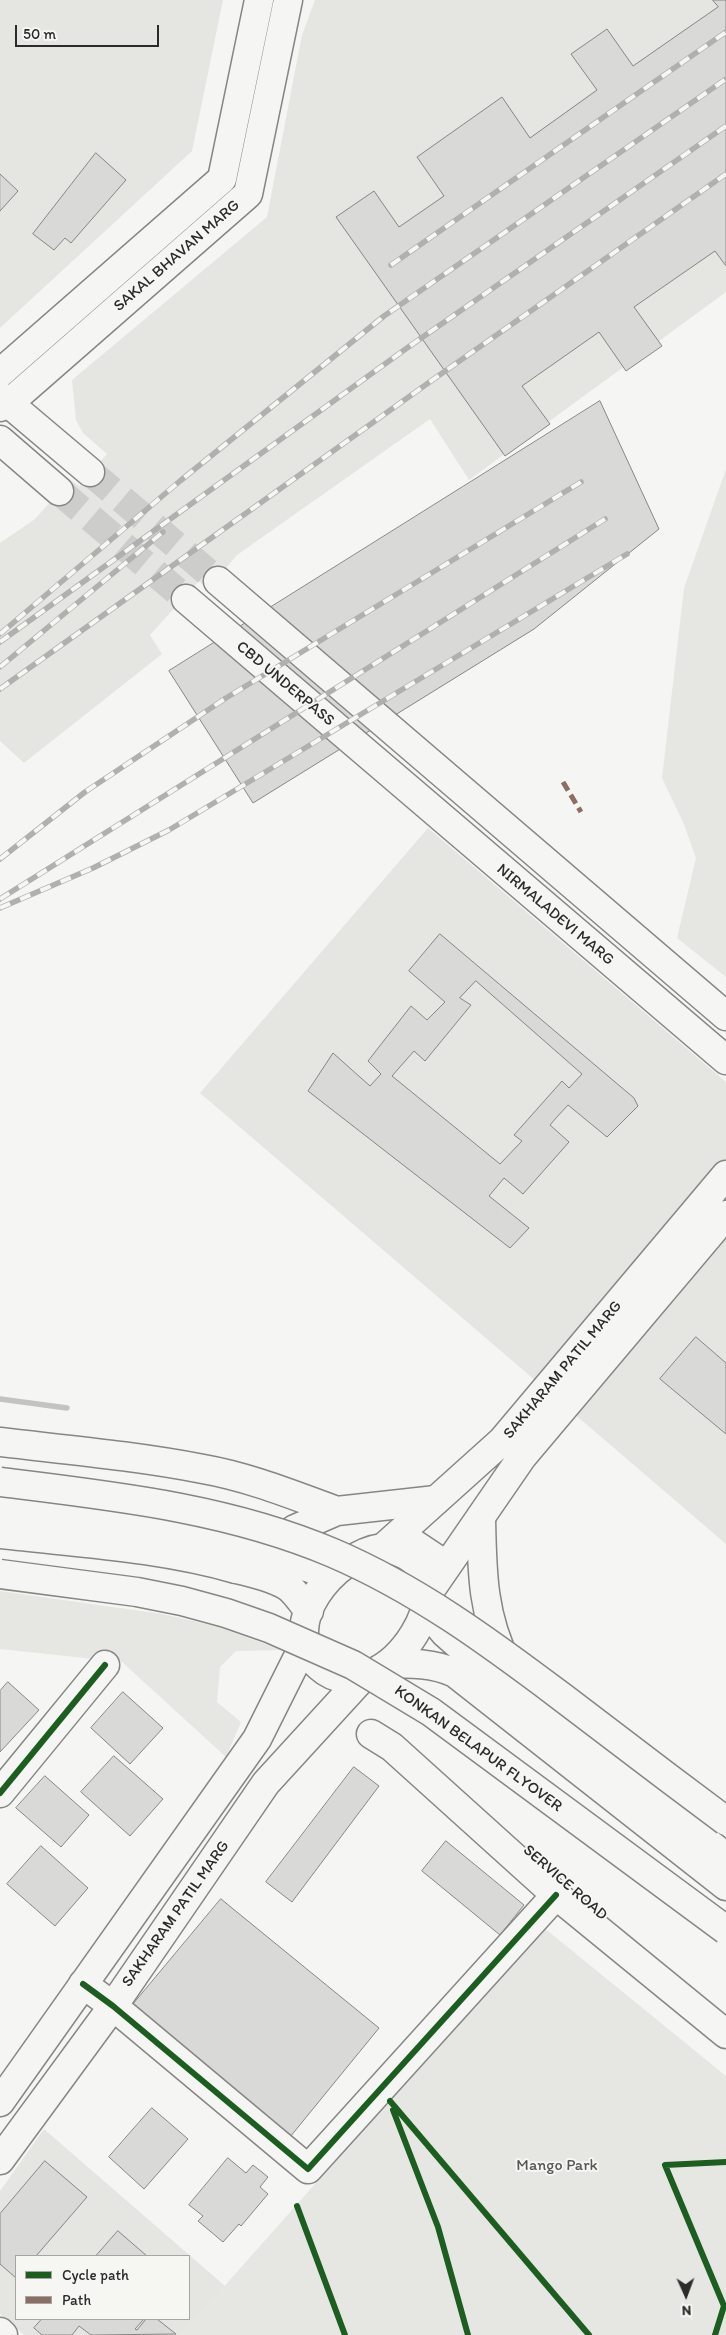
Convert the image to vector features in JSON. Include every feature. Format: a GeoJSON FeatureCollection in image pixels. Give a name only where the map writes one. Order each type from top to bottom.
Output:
{"type":"FeatureCollection","features":[{"type":"Feature","properties":{"kind":"main road","name":"SAKAL BHAVAN MARG"},"geometry":{"type":"LineString","coordinates":[[0,372],[222,179],[259,0]]}},
{"type":"Feature","properties":{"kind":"main road","name":"SAKAL BHAVAN MARG"},"geometry":{"type":"LineString","coordinates":[[3,402],[248,194],[288,0]]}},
{"type":"Feature","properties":{"kind":"main road"},"geometry":{"type":"LineString","coordinates":[[3,402],[90,472]]}},
{"type":"Feature","properties":{"kind":"main road"},"geometry":{"type":"LineString","coordinates":[[0,440],[60,491]]}},
{"type":"Feature","properties":{"kind":"main road","name":"CBD UNDERPASS"},"geometry":{"type":"LineString","coordinates":[[218,581],[407,743]]}},
{"type":"Feature","properties":{"kind":"main road","name":"CBD UNDERPASS"},"geometry":{"type":"LineString","coordinates":[[186,599],[385,769]]}},
{"type":"Feature","properties":{"kind":"main road","name":"NIRMALADEVI MARG"},"geometry":{"type":"LineString","coordinates":[[407,743],[726,1016]]}},
{"type":"Feature","properties":{"kind":"main road","name":"NIRMALADEVI MARG"},"geometry":{"type":"LineString","coordinates":[[385,769],[726,1060]]}},
{"type":"Feature","properties":{"kind":"main road","name":"SAKHARAM PATIL MARG"},"geometry":{"type":"LineString","coordinates":[[391,1541],[502,1441],[726,1175]]}},
{"type":"Feature","properties":{"kind":"main road","name":"SAKHARAM PATIL MARG"},"geometry":{"type":"LineString","coordinates":[[427,1601],[447,1566],[522,1457],[726,1215]]}},
{"type":"Feature","properties":{"kind":"main road"},"geometry":{"type":"LineString","coordinates":[[0,1442],[204,1469],[291,1494],[337,1511]]}},
{"type":"Feature","properties":{"kind":"main road"},"geometry":{"type":"LineString","coordinates":[[0,1482],[109,1496],[228,1519],[289,1536],[373,1571],[413,1592],[481,1637],[726,1821]]}},
{"type":"Feature","properties":{"kind":"main road"},"geometry":{"type":"LineString","coordinates":[[262,1552],[295,1529],[337,1511],[436,1500]]}},
{"type":"Feature","properties":{"kind":"main road"},"geometry":{"type":"LineString","coordinates":[[0,1511],[185,1534],[262,1552],[330,1576]]}},
{"type":"Feature","properties":{"kind":"main road"},"geometry":{"type":"LineString","coordinates":[[481,1517],[482,1576],[489,1616],[506,1662],[532,1704]]}},
{"type":"Feature","properties":{"kind":"main road"},"geometry":{"type":"LineString","coordinates":[[0,1534],[181,1556],[223,1565],[265,1577],[287,1586],[295,1593],[309,1612]]}},
{"type":"Feature","properties":{"kind":"main road"},"geometry":{"type":"LineString","coordinates":[[0,2102],[257,1739],[305,1643],[309,1612],[315,1597],[330,1576],[346,1561],[391,1541],[447,1566]]}},
{"type":"Feature","properties":{"kind":"main road"},"geometry":{"type":"LineString","coordinates":[[391,1541],[415,1561],[422,1570],[427,1601],[445,1633],[726,1857]]}},
{"type":"Feature","properties":{"kind":"main road","name":"KONKAN BELAPUR FLYOVER"},"geometry":{"type":"LineString","coordinates":[[0,1574],[138,1592],[182,1601],[269,1628],[344,1661],[431,1712],[726,1930]]}},
{"type":"Feature","properties":{"kind":"main road"},"geometry":{"type":"LineString","coordinates":[[305,1643],[315,1662],[332,1675],[353,1679],[363,1677],[388,1664],[411,1639],[427,1601]]}},
{"type":"Feature","properties":{"kind":"main road"},"geometry":{"type":"LineString","coordinates":[[388,1664],[426,1664],[455,1672],[726,1886]]}},
{"type":"Feature","properties":{"kind":"main road"},"geometry":{"type":"LineString","coordinates":[[0,1793],[105,1665]]}},
{"type":"Feature","properties":{"kind":"main road","name":"SAKHARAM PATIL MARG"},"geometry":{"type":"LineString","coordinates":[[0,2160],[113,2006],[266,1783],[363,1677]]}},
{"type":"Feature","properties":{"kind":"main road"},"geometry":{"type":"LineString","coordinates":[[257,1739],[287,1759]]}},
{"type":"Feature","properties":{"kind":"main road","name":"SERVICE ROAD"},"geometry":{"type":"LineString","coordinates":[[381,1740],[556,1895],[726,2034]]}},
{"type":"Feature","properties":{"kind":"main road"},"geometry":{"type":"LineString","coordinates":[[83,1984],[113,2006],[308,2169],[556,1895]]}},
{"type":"Feature","properties":{"kind":"main road"},"geometry":{"type":"LineString","coordinates":[[0,2332],[3,2335]]}},
{"type":"Feature","properties":{"kind":"shaded area"},"geometry":{"type":"Polygon","coordinates":[[[0,0],[223,0],[192,151],[0,328],[0,0]]]}},
{"type":"Feature","properties":{"kind":"shaded area"},"geometry":{"type":"Polygon","coordinates":[[[315,0],[726,0],[726,292],[469,480],[430,419],[237,555],[208,590],[199,581],[150,635],[162,654],[24,763],[0,741],[0,543],[35,519],[70,480],[79,486],[107,454],[83,433],[76,420],[72,380],[267,217],[302,35],[315,0]]]}},
{"type":"Feature","properties":{"kind":"shaded area"},"geometry":{"type":"Polygon","coordinates":[[[428,828],[726,1082],[726,1544],[200,1093],[428,828]]]}},
{"type":"Feature","properties":{"kind":"shaded area"},"geometry":{"type":"Polygon","coordinates":[[[44,2129],[189,2255],[15,2255],[15,2320],[190,2320],[190,2256],[225,2286],[181,2335],[24,2335],[0,2314],[0,2191],[44,2129]]]}},
{"type":"Feature","properties":{"kind":"green space"},"geometry":{"type":"Polygon","coordinates":[[[726,469],[726,977],[677,938],[696,858],[683,822],[662,778],[684,588],[726,469]]]}},
{"type":"Feature","properties":{"kind":"green space"},"geometry":{"type":"Polygon","coordinates":[[[0,1591],[162,1614],[215,1626],[282,1650],[236,1651],[220,1667],[217,1702],[241,1722],[226,1757],[122,1662],[0,1649],[0,1591]]]}},
{"type":"Feature","properties":{"kind":"green space","name":"Mango Park"},"geometry":{"type":"Polygon","coordinates":[[[543,1927],[726,2076],[726,2335],[181,2335],[543,1927]]]}},
{"type":"Feature","properties":{"kind":"building"},"geometry":{"type":"Polygon","coordinates":[[[713,0],[726,0],[726,266],[715,251],[634,307],[662,346],[626,371],[599,332],[522,386],[550,424],[505,456],[336,217],[374,191],[399,227],[444,196],[417,157],[502,97],[530,138],[597,90],[571,54],[607,29],[633,66],[718,7],[713,0]]]}},
{"type":"Feature","properties":{"kind":"building"},"geometry":{"type":"Polygon","coordinates":[[[96,153],[126,180],[71,243],[65,238],[54,250],[33,234],[96,153]]]}},
{"type":"Feature","properties":{"kind":"building"},"geometry":{"type":"Polygon","coordinates":[[[0,174],[18,191],[0,211],[0,174]]]}},
{"type":"Feature","properties":{"kind":"building"},"geometry":{"type":"Polygon","coordinates":[[[600,401],[659,529],[534,629],[253,803],[169,671],[600,401]]]}},
{"type":"Feature","properties":{"kind":"building"},"geometry":{"type":"Polygon","coordinates":[[[440,934],[634,1098],[638,1106],[607,1137],[568,1105],[556,1118],[550,1125],[569,1142],[523,1194],[504,1178],[489,1196],[529,1228],[510,1248],[308,1091],[333,1053],[370,1086],[381,1074],[368,1061],[411,1006],[427,1020],[445,1002],[409,971],[440,934]],[[476,981],[460,998],[471,1005],[425,1061],[414,1051],[392,1076],[500,1164],[522,1141],[514,1135],[562,1081],[569,1088],[582,1074],[476,981]]]}},
{"type":"Feature","properties":{"kind":"building"},"geometry":{"type":"Polygon","coordinates":[[[696,1337],[726,1363],[726,1434],[660,1379],[696,1337]]]}},
{"type":"Feature","properties":{"kind":"building"},"geometry":{"type":"Polygon","coordinates":[[[8,1682],[39,1710],[0,1752],[0,1691],[8,1682]]]}},
{"type":"Feature","properties":{"kind":"building"},"geometry":{"type":"Polygon","coordinates":[[[123,1692],[163,1728],[130,1764],[91,1728],[123,1692]]]}},
{"type":"Feature","properties":{"kind":"building"},"geometry":{"type":"Polygon","coordinates":[[[114,1756],[163,1799],[130,1836],[81,1792],[114,1756]]]}},
{"type":"Feature","properties":{"kind":"building"},"geometry":{"type":"Polygon","coordinates":[[[354,1767],[379,1786],[292,1902],[266,1882],[354,1767]]]}},
{"type":"Feature","properties":{"kind":"building"},"geometry":{"type":"Polygon","coordinates":[[[45,1776],[89,1815],[61,1847],[16,1808],[45,1776]]]}},
{"type":"Feature","properties":{"kind":"building"},"geometry":{"type":"Polygon","coordinates":[[[446,1841],[524,1905],[500,1935],[422,1871],[446,1841]]]}},
{"type":"Feature","properties":{"kind":"building"},"geometry":{"type":"Polygon","coordinates":[[[41,1846],[88,1888],[55,1926],[7,1884],[41,1846]]]}},
{"type":"Feature","properties":{"kind":"building"},"geometry":{"type":"Polygon","coordinates":[[[221,1899],[379,2028],[290,2137],[131,2007],[221,1899]]]}},
{"type":"Feature","properties":{"kind":"building"},"geometry":{"type":"Polygon","coordinates":[[[152,2108],[188,2139],[144,2189],[109,2157],[152,2108]]]}},
{"type":"Feature","properties":{"kind":"building"},"geometry":{"type":"Polygon","coordinates":[[[228,2158],[246,2173],[253,2165],[268,2177],[260,2187],[268,2194],[241,2226],[239,2224],[223,2242],[198,2221],[203,2216],[189,2205],[228,2158]]]}},
{"type":"Feature","properties":{"kind":"building"},"geometry":{"type":"Polygon","coordinates":[[[45,2161],[87,2197],[37,2255],[15,2255],[15,2277],[0,2264],[0,2214],[45,2161]]]}},
{"type":"Feature","properties":{"kind":"building"},"geometry":{"type":"Polygon","coordinates":[[[118,2231],[146,2255],[97,2255],[118,2231]]]}},
{"type":"Feature","properties":{"kind":"building"},"geometry":{"type":"Polygon","coordinates":[[[41,2320],[143,2320],[135,2329],[137,2330],[145,2320],[158,2320],[176,2334],[91,2335],[79,2326],[72,2335],[42,2335],[34,2328],[41,2320]]]}},
{"type":"Feature","properties":{"kind":"waterway"},"geometry":{"type":"LineString","coordinates":[[0,1399],[67,1408]]}},
{"type":"Feature","properties":{"kind":"tunnel"},"geometry":{"type":"LineString","coordinates":[[90,472],[218,581]]}},
{"type":"Feature","properties":{"kind":"tunnel"},"geometry":{"type":"LineString","coordinates":[[59,491],[186,599]]}},
{"type":"Feature","properties":{"kind":"railway"},"geometry":{"type":"LineString","coordinates":[[391,265],[726,32]]}},
{"type":"Feature","properties":{"kind":"railway"},"geometry":{"type":"LineString","coordinates":[[0,634],[180,481],[384,316],[726,79]]}},
{"type":"Feature","properties":{"kind":"railway"},"geometry":{"type":"LineString","coordinates":[[0,642],[407,348],[726,126]]}},
{"type":"Feature","properties":{"kind":"railway"},"geometry":{"type":"LineString","coordinates":[[0,689],[431,381],[726,174]]}},
{"type":"Feature","properties":{"kind":"railway"},"geometry":{"type":"LineString","coordinates":[[0,859],[85,792],[226,698],[581,482]]}},
{"type":"Feature","properties":{"kind":"railway"},"geometry":{"type":"LineString","coordinates":[[0,899],[605,519]]}},
{"type":"Feature","properties":{"kind":"railway"},"geometry":{"type":"LineString","coordinates":[[0,667],[163,532]]}},
{"type":"Feature","properties":{"kind":"railway"},"geometry":{"type":"LineString","coordinates":[[0,908],[93,868],[169,830],[627,554]]}},
{"type":"Feature","properties":{"kind":"marked path"},"geometry":{"type":"LineString","coordinates":[[563,782],[581,812]]}},
{"type":"Feature","properties":{"kind":"cycle path"},"geometry":{"type":"LineString","coordinates":[[0,1793],[105,1665]]}},
{"type":"Feature","properties":{"kind":"cycle path"},"geometry":{"type":"LineString","coordinates":[[83,1984],[113,2006],[308,2169],[556,1895]]}},
{"type":"Feature","properties":{"kind":"cycle path"},"geometry":{"type":"LineString","coordinates":[[390,2101],[589,2335]]}},
{"type":"Feature","properties":{"kind":"cycle path"},"geometry":{"type":"LineString","coordinates":[[393,2110],[438,2227],[468,2335]]}},
{"type":"Feature","properties":{"kind":"cycle path"},"geometry":{"type":"LineString","coordinates":[[715,2335],[724,2306],[665,2165],[726,2162]]}},
{"type":"Feature","properties":{"kind":"cycle path"},"geometry":{"type":"LineString","coordinates":[[297,2206],[345,2335]]}}]}
